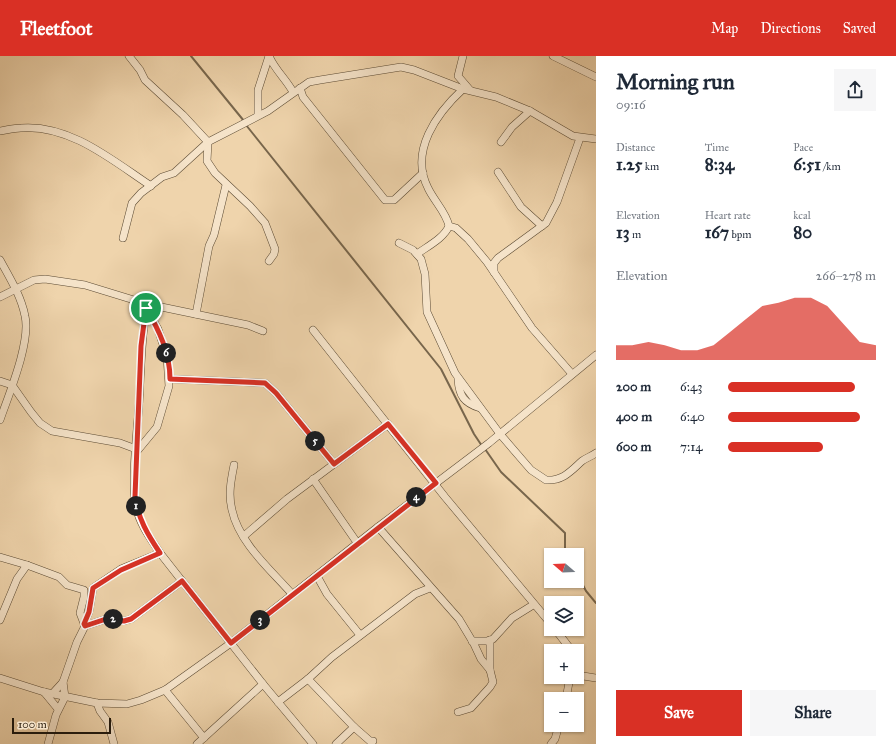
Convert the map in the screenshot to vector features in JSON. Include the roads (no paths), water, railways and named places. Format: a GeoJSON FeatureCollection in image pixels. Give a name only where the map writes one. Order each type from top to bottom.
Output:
{"type":"FeatureCollection","features":[{"type":"Feature","properties":{"kind":"street"},"geometry":{"type":"LineString","coordinates":[[129,56],[140,70],[145,80],[183,115],[208,142],[207,161],[214,172],[226,185],[250,206],[265,223],[275,248],[274,254],[269,261]]}},
{"type":"Feature","properties":{"kind":"street"},"geometry":{"type":"LineString","coordinates":[[258,115],[258,90],[269,56]]}},
{"type":"Feature","properties":{"kind":"street"},"geometry":{"type":"LineString","coordinates":[[269,56],[274,68],[293,92]]}},
{"type":"Feature","properties":{"kind":"street"},"geometry":{"type":"LineString","coordinates":[[463,56],[458,76],[467,90]]}},
{"type":"Feature","properties":{"kind":"street"},"geometry":{"type":"LineString","coordinates":[[553,56],[596,77]]}},
{"type":"Feature","properties":{"kind":"street"},"geometry":{"type":"LineString","coordinates":[[123,238],[132,203],[151,186],[162,177],[174,173],[208,142],[268,111],[309,82],[401,67],[414,70],[467,90],[496,97],[530,111],[563,132],[580,138],[596,139]]}},
{"type":"Feature","properties":{"kind":"street"},"geometry":{"type":"LineString","coordinates":[[300,88],[303,97],[385,200],[394,200],[423,173]]}},
{"type":"Feature","properties":{"kind":"street"},"geometry":{"type":"LineString","coordinates":[[467,90],[440,112],[431,129],[423,153],[423,173],[428,188],[449,226],[463,233],[494,273],[532,328],[572,374]]}},
{"type":"Feature","properties":{"kind":"street"},"geometry":{"type":"LineString","coordinates":[[501,142],[512,127],[530,111]]}},
{"type":"Feature","properties":{"kind":"street"},"geometry":{"type":"LineString","coordinates":[[0,132],[22,128],[51,131],[83,142],[151,186]]}},
{"type":"Feature","properties":{"kind":"street"},"geometry":{"type":"LineString","coordinates":[[494,273],[494,263],[498,258],[542,226],[552,213],[580,138]]}},
{"type":"Feature","properties":{"kind":"street"},"geometry":{"type":"LineString","coordinates":[[498,172],[521,207],[542,226]]}},
{"type":"Feature","properties":{"kind":"street"},"geometry":{"type":"LineString","coordinates":[[196,314],[209,246],[214,235],[226,185]]}},
{"type":"Feature","properties":{"kind":"street"},"geometry":{"type":"LineString","coordinates":[[417,254],[447,231],[449,226]]}},
{"type":"Feature","properties":{"kind":"street"},"geometry":{"type":"LineString","coordinates":[[399,243],[417,254],[422,262],[425,274],[427,312],[450,365],[458,379],[465,401],[480,408],[531,470],[546,480],[565,477],[585,459],[595,455]]}},
{"type":"Feature","properties":{"kind":"street"},"geometry":{"type":"LineString","coordinates":[[0,260],[16,289],[25,317],[26,330],[12,385],[0,420]]}},
{"type":"Feature","properties":{"kind":"street"},"geometry":{"type":"LineString","coordinates":[[0,297],[34,280],[45,279],[91,286],[147,306],[196,314],[255,327],[263,331]]}},
{"type":"Feature","properties":{"kind":"street"},"geometry":{"type":"LineString","coordinates":[[137,450],[157,426],[168,393],[170,379],[169,361],[161,337],[147,306]]}},
{"type":"Feature","properties":{"kind":"street"},"geometry":{"type":"LineString","coordinates":[[147,306],[141,346],[136,508],[146,532],[160,553],[263,684],[313,744]]}},
{"type":"Feature","properties":{"kind":"street"},"geometry":{"type":"LineString","coordinates":[[313,330],[544,616]]}},
{"type":"Feature","properties":{"kind":"street"},"geometry":{"type":"LineString","coordinates":[[0,678],[44,692],[97,703],[126,704],[141,700],[165,690],[231,643],[378,527],[489,443],[596,355]]}},
{"type":"Feature","properties":{"kind":"street"},"geometry":{"type":"LineString","coordinates":[[170,379],[265,383],[276,393],[334,464]]}},
{"type":"Feature","properties":{"kind":"street"},"geometry":{"type":"LineString","coordinates":[[0,381],[12,385],[40,423],[52,431],[120,443],[137,450]]}},
{"type":"Feature","properties":{"kind":"street"},"geometry":{"type":"LineString","coordinates":[[244,536],[313,480],[388,424]]}},
{"type":"Feature","properties":{"kind":"street"},"geometry":{"type":"LineString","coordinates":[[234,465],[230,486],[232,510],[244,536],[253,550],[292,594]]}},
{"type":"Feature","properties":{"kind":"street"},"geometry":{"type":"LineString","coordinates":[[313,480],[358,544]]}},
{"type":"Feature","properties":{"kind":"street"},"geometry":{"type":"LineString","coordinates":[[378,527],[421,578],[459,619],[481,659],[490,670]]}},
{"type":"Feature","properties":{"kind":"street"},"geometry":{"type":"LineString","coordinates":[[53,694],[63,682],[77,642],[85,625],[93,588],[121,570],[160,553]]}},
{"type":"Feature","properties":{"kind":"street"},"geometry":{"type":"LineString","coordinates":[[0,557],[59,577],[67,585],[84,590],[80,613],[85,625]]}},
{"type":"Feature","properties":{"kind":"street"},"geometry":{"type":"LineString","coordinates":[[0,620],[17,579],[27,565]]}},
{"type":"Feature","properties":{"kind":"street"},"geometry":{"type":"LineString","coordinates":[[316,576],[327,594],[360,635]]}},
{"type":"Feature","properties":{"kind":"street"},"geometry":{"type":"LineString","coordinates":[[278,702],[360,635],[415,594],[419,589],[421,578]]}},
{"type":"Feature","properties":{"kind":"street"},"geometry":{"type":"LineString","coordinates":[[85,625],[106,619],[124,621],[131,619],[182,581]]}},
{"type":"Feature","properties":{"kind":"street"},"geometry":{"type":"LineString","coordinates":[[415,594],[430,588]]}},
{"type":"Feature","properties":{"kind":"street"},"geometry":{"type":"LineString","coordinates":[[472,641],[490,640],[496,637],[512,618],[534,605]]}},
{"type":"Feature","properties":{"kind":"street"},"geometry":{"type":"LineString","coordinates":[[560,636],[567,644]]}},
{"type":"Feature","properties":{"kind":"street"},"geometry":{"type":"LineString","coordinates":[[458,712],[471,708],[493,682],[490,670],[490,640]]}},
{"type":"Feature","properties":{"kind":"street"},"geometry":{"type":"LineString","coordinates":[[584,676],[596,678]]}},
{"type":"Feature","properties":{"kind":"street"},"geometry":{"type":"LineString","coordinates":[[308,679],[354,727],[370,741],[373,740]]}},
{"type":"Feature","properties":{"kind":"street"},"geometry":{"type":"LineString","coordinates":[[48,744],[58,709],[65,697],[63,682]]}},
{"type":"Feature","properties":{"kind":"street"},"geometry":{"type":"LineString","coordinates":[[197,744],[263,684]]}},
{"type":"Feature","properties":{"kind":"street"},"geometry":{"type":"LineString","coordinates":[[165,690],[204,738]]}},
{"type":"Feature","properties":{"kind":"street"},"geometry":{"type":"LineString","coordinates":[[44,692],[58,709]]}},
{"type":"Feature","properties":{"kind":"street"},"geometry":{"type":"LineString","coordinates":[[97,703],[100,711],[108,722],[114,744]]}},
{"type":"Feature","properties":{"kind":"street"},"geometry":{"type":"LineString","coordinates":[[336,744],[354,727]]}},
{"type":"Feature","properties":{"kind":"street"},"geometry":{"type":"LineString","coordinates":[[551,744],[555,739],[557,732]]}},
{"type":"Feature","properties":{"kind":"waterway"},"geometry":{"type":"LineString","coordinates":[[191,56],[244,121]]}},
{"type":"Feature","properties":{"kind":"waterway"},"geometry":{"type":"LineString","coordinates":[[246,125],[441,369],[474,434],[482,446]]}},
{"type":"Feature","properties":{"kind":"waterway"},"geometry":{"type":"LineString","coordinates":[[485,449],[501,472],[565,533],[565,548]]}},
{"type":"Feature","properties":{"kind":"waterway"},"geometry":{"type":"LineString","coordinates":[[584,587],[596,603]]}}]}
